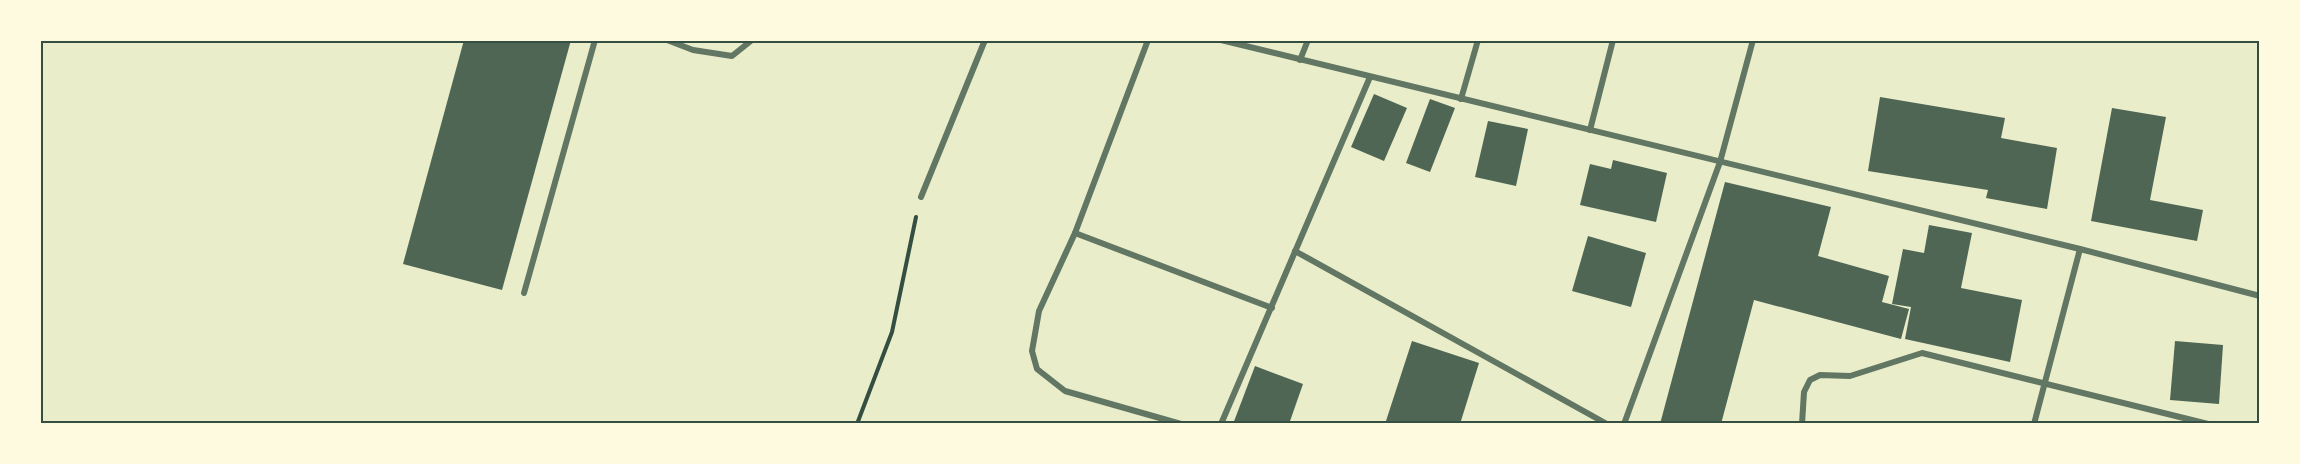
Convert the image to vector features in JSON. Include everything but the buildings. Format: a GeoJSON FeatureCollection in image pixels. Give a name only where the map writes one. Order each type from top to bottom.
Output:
{"type":"FeatureCollection","features":[{"type":"Feature","properties":{"kind":"street"},"geometry":{"type":"LineString","coordinates":[[524,293],[595,40]]}},
{"type":"Feature","properties":{"kind":"street"},"geometry":{"type":"LineString","coordinates":[[667,40],[693,50],[732,56],[752,40]]}},
{"type":"Feature","properties":{"kind":"street"},"geometry":{"type":"LineString","coordinates":[[921,197],[985,40]]}},
{"type":"Feature","properties":{"kind":"street"},"geometry":{"type":"LineString","coordinates":[[1148,40],[1075,233],[1037,317],[1032,351],[1037,369],[1065,391],[1181,423]]}},
{"type":"Feature","properties":{"kind":"street"},"geometry":{"type":"LineString","coordinates":[[1221,40],[2080,249],[2259,296]]}},
{"type":"Feature","properties":{"kind":"street"},"geometry":{"type":"LineString","coordinates":[[1300,60],[1308,40]]}},
{"type":"Feature","properties":{"kind":"street"},"geometry":{"type":"LineString","coordinates":[[1461,99],[1478,40]]}},
{"type":"Feature","properties":{"kind":"street"},"geometry":{"type":"LineString","coordinates":[[1590,130],[1613,40]]}},
{"type":"Feature","properties":{"kind":"street"},"geometry":{"type":"LineString","coordinates":[[1624,423],[1720,162],[1753,40]]}},
{"type":"Feature","properties":{"kind":"street"},"geometry":{"type":"LineString","coordinates":[[1221,423],[1371,77]]}},
{"type":"Feature","properties":{"kind":"street"},"geometry":{"type":"LineString","coordinates":[[1075,233],[1272,308]]}},
{"type":"Feature","properties":{"kind":"street"},"geometry":{"type":"LineString","coordinates":[[2034,423],[2080,249]]}},
{"type":"Feature","properties":{"kind":"street"},"geometry":{"type":"LineString","coordinates":[[1295,250],[1608,423]]}},
{"type":"Feature","properties":{"kind":"street"},"geometry":{"type":"LineString","coordinates":[[1802,423],[1803,392],[1810,380],[1820,375],[1850,376],[1922,353],[2208,423]]}},
{"type":"Feature","properties":{"kind":"path"},"geometry":{"type":"LineString","coordinates":[[856,423],[891,332],[921,197]]}}]}
